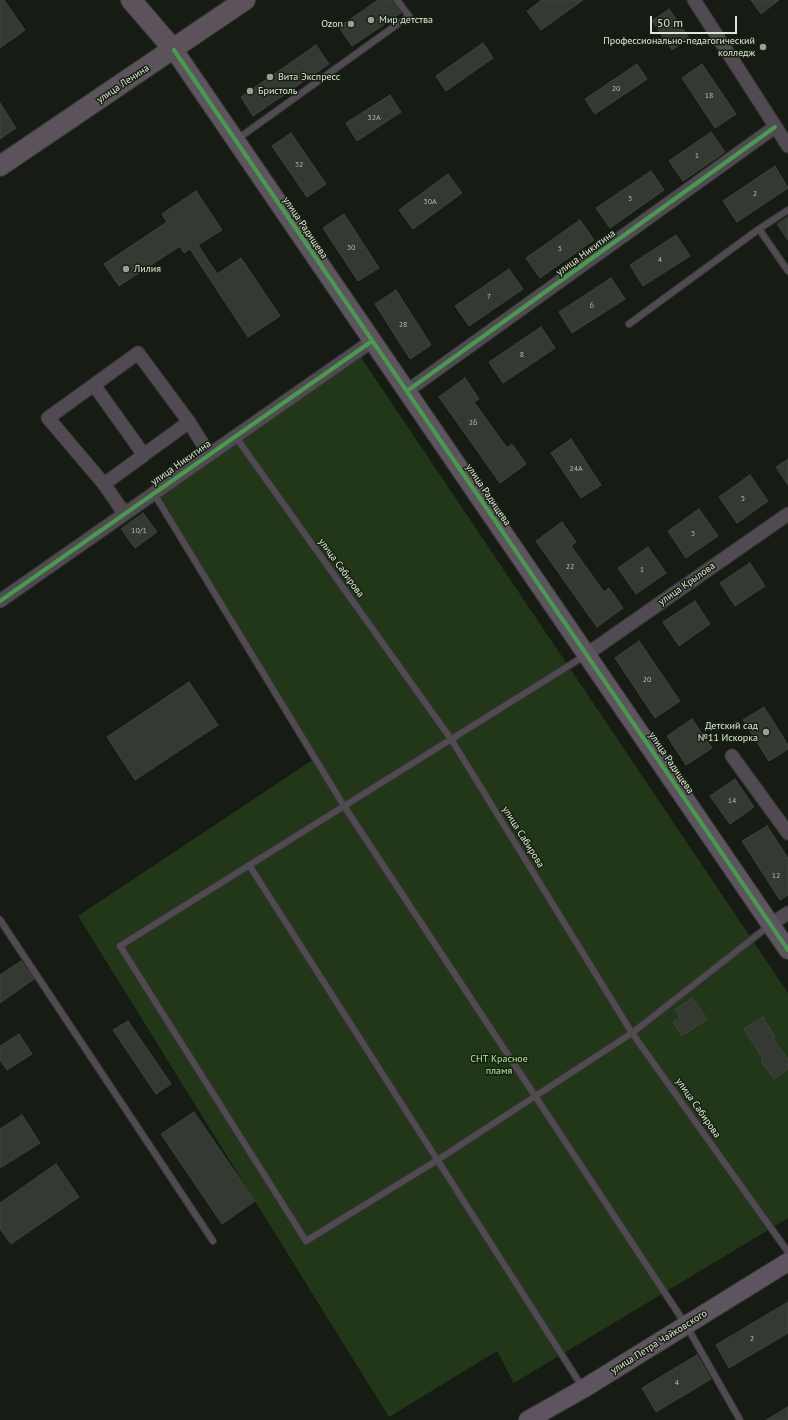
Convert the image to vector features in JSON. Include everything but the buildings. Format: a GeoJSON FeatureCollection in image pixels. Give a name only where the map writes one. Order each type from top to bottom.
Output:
{"type":"FeatureCollection","features":[{"type":"Feature","properties":{"kind":"main road","name":"улица Радищева"},"geometry":{"type":"LineString","coordinates":[[131,0],[174,50]]}},
{"type":"Feature","properties":{"kind":"main road","name":"улица Ленина"},"geometry":{"type":"LineString","coordinates":[[0,166],[174,50],[245,0]]}},
{"type":"Feature","properties":{"kind":"street"},"geometry":{"type":"LineString","coordinates":[[694,0],[788,146]]}},
{"type":"Feature","properties":{"kind":"street","name":"улица Радищева"},"geometry":{"type":"LineString","coordinates":[[174,50],[788,950]]}},
{"type":"Feature","properties":{"kind":"street","name":"улица Никитина"},"geometry":{"type":"LineString","coordinates":[[407,391],[775,127]]}},
{"type":"Feature","properties":{"kind":"street","name":"улица Никитина"},"geometry":{"type":"LineString","coordinates":[[0,601],[153,492],[372,340]]}},
{"type":"Feature","properties":{"kind":"street"},"geometry":{"type":"LineString","coordinates":[[124,513],[104,484],[48,418],[138,353],[189,422],[209,454]]}},
{"type":"Feature","properties":{"kind":"street"},"geometry":{"type":"LineString","coordinates":[[94,386],[144,455]]}},
{"type":"Feature","properties":{"kind":"street"},"geometry":{"type":"LineString","coordinates":[[104,484],[189,422]]}},
{"type":"Feature","properties":{"kind":"street","name":"улица Крылова"},"geometry":{"type":"LineString","coordinates":[[587,654],[788,514]]}},
{"type":"Feature","properties":{"kind":"street"},"geometry":{"type":"LineString","coordinates":[[732,756],[788,833]]}},
{"type":"Feature","properties":{"kind":"street"},"geometry":{"type":"LineString","coordinates":[[771,924],[788,913]]}},
{"type":"Feature","properties":{"kind":"street","name":"улица Петра Чайковского"},"geometry":{"type":"LineString","coordinates":[[528,1420],[583,1389],[788,1262]]}},
{"type":"Feature","properties":{"kind":"lane"},"geometry":{"type":"LineString","coordinates":[[235,140],[409,16],[397,0]]}},
{"type":"Feature","properties":{"kind":"lane"},"geometry":{"type":"LineString","coordinates":[[629,324],[759,229],[788,210]]}},
{"type":"Feature","properties":{"kind":"lane"},"geometry":{"type":"LineString","coordinates":[[759,229],[788,271]]}},
{"type":"Feature","properties":{"kind":"lane","name":"улица Сабирова"},"geometry":{"type":"LineString","coordinates":[[235,436],[451,739],[632,1033],[788,1252]]}},
{"type":"Feature","properties":{"kind":"lane"},"geometry":{"type":"LineString","coordinates":[[153,492],[344,806],[686,1325],[740,1420]]}},
{"type":"Feature","properties":{"kind":"lane"},"geometry":{"type":"LineString","coordinates":[[587,654],[120,946],[301,1234],[306,1241],[436,1160],[632,1033],[771,924]]}},
{"type":"Feature","properties":{"kind":"lane"},"geometry":{"type":"LineString","coordinates":[[249,866],[583,1389]]}},
{"type":"Feature","properties":{"kind":"lane"},"geometry":{"type":"LineString","coordinates":[[0,920],[213,1241]]}},
{"type":"Feature","properties":{"kind":"green space","name":"СНТ Красное пламя"},"geometry":{"type":"Polygon","coordinates":[[[354,347],[788,993],[788,1218],[514,1383],[497,1351],[389,1417],[78,916],[317,757],[146,489],[354,347]]]}},
{"type":"Feature","properties":{"kind":"cycle path"},"geometry":{"type":"LineString","coordinates":[[174,50],[788,950]]}},
{"type":"Feature","properties":{"kind":"cycle path"},"geometry":{"type":"LineString","coordinates":[[407,391],[775,127]]}},
{"type":"Feature","properties":{"kind":"cycle path"},"geometry":{"type":"LineString","coordinates":[[0,601],[372,341]]}},
{"type":"Feature","properties":{"kind":"place","name":"Мир детства"},"geometry":{"type":"Point","coordinates":[371,20]}},
{"type":"Feature","properties":{"kind":"place","name":"Ozon"},"geometry":{"type":"Point","coordinates":[351,24]}},
{"type":"Feature","properties":{"kind":"place","name":"Профессионально-педагогический колледж"},"geometry":{"type":"Point","coordinates":[763,47]}},
{"type":"Feature","properties":{"kind":"place","name":"Вита Экспресс"},"geometry":{"type":"Point","coordinates":[270,77]}},
{"type":"Feature","properties":{"kind":"place","name":"Бристоль"},"geometry":{"type":"Point","coordinates":[250,91]}},
{"type":"Feature","properties":{"kind":"place","name":"Лилия"},"geometry":{"type":"Point","coordinates":[126,269]}},
{"type":"Feature","properties":{"kind":"place","name":"Детский сад №11 Искорка"},"geometry":{"type":"Point","coordinates":[766,732]}}]}
